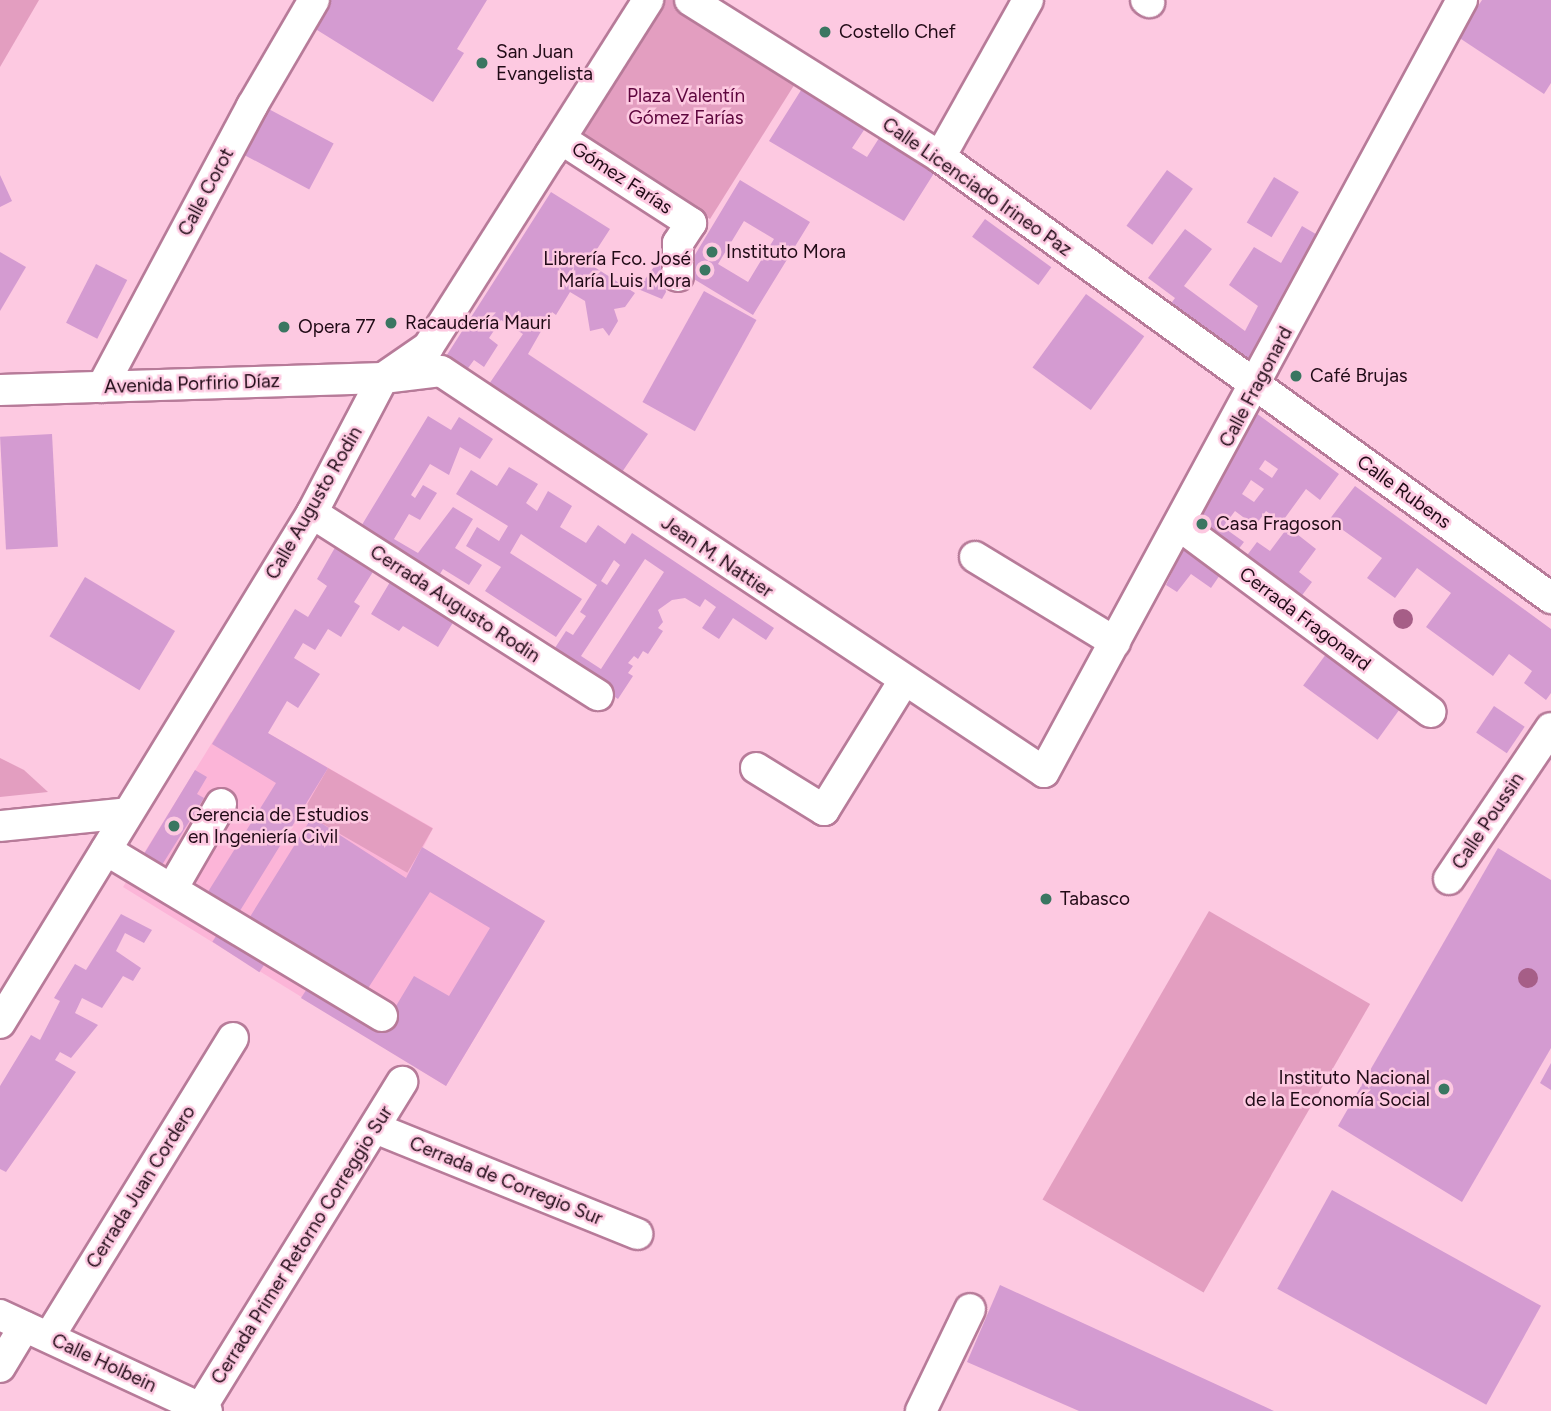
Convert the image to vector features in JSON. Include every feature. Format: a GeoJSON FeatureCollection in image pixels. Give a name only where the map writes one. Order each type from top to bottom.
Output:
{"type":"FeatureCollection","features":[{"type":"Feature","properties":{"kind":"street","name":"Calle Corot"},"geometry":{"type":"LineString","coordinates":[[102,387],[252,106],[314,0]]}},
{"type":"Feature","properties":{"kind":"street","name":"Calle Augusto Rodin"},"geometry":{"type":"LineString","coordinates":[[0,1023],[312,513],[383,378],[428,347],[648,0]]}},
{"type":"Feature","properties":{"kind":"street","name":"Calle Licenciado Irineo Paz"},"geometry":{"type":"LineString","coordinates":[[690,0],[940,157],[1257,386]]}},
{"type":"Feature","properties":{"kind":"street"},"geometry":{"type":"LineString","coordinates":[[940,157],[1028,0]]}},
{"type":"Feature","properties":{"kind":"street","name":"Calle Fragonard"},"geometry":{"type":"LineString","coordinates":[[1044,772],[1257,386],[1462,0]]}},
{"type":"Feature","properties":{"kind":"street","name":"Gómez Farías"},"geometry":{"type":"LineString","coordinates":[[548,158],[561,139],[691,223],[678,243],[678,276]]}},
{"type":"Feature","properties":{"kind":"street","name":"Jean M. Nattier"},"geometry":{"type":"LineString","coordinates":[[383,378],[441,371],[903,682],[1044,772]]}},
{"type":"Feature","properties":{"kind":"street","name":"Avenida Porfirio Díaz"},"geometry":{"type":"LineString","coordinates":[[0,390],[383,378]]}},
{"type":"Feature","properties":{"kind":"street","name":"Calle Rubens"},"geometry":{"type":"LineString","coordinates":[[1257,386],[1551,598]]}},
{"type":"Feature","properties":{"kind":"street","name":"Cerrada Augusto Rodin"},"geometry":{"type":"LineString","coordinates":[[312,513],[598,695]]}},
{"type":"Feature","properties":{"kind":"street","name":"Cerrada Fragonard"},"geometry":{"type":"LineString","coordinates":[[1180,526],[1430,712]]}},
{"type":"Feature","properties":{"kind":"street"},"geometry":{"type":"LineString","coordinates":[[975,557],[1115,642]]}},
{"type":"Feature","properties":{"kind":"street"},"geometry":{"type":"LineString","coordinates":[[756,768],[824,810],[903,682]]}},
{"type":"Feature","properties":{"kind":"street","name":"Calle Poussin"},"geometry":{"type":"LineString","coordinates":[[1449,879],[1551,728]]}},
{"type":"Feature","properties":{"kind":"street"},"geometry":{"type":"LineString","coordinates":[[173,889],[221,804]]}},
{"type":"Feature","properties":{"kind":"street"},"geometry":{"type":"LineString","coordinates":[[0,826],[127,813]]}},
{"type":"Feature","properties":{"kind":"street"},"geometry":{"type":"LineString","coordinates":[[106,850],[382,1016]]}},
{"type":"Feature","properties":{"kind":"street","name":"Cerrada Juan Cordero"},"geometry":{"type":"LineString","coordinates":[[0,1367],[24,1326],[233,1038]]}},
{"type":"Feature","properties":{"kind":"street","name":"Cerrada Primer Retorno Correggio Sur"},"geometry":{"type":"LineString","coordinates":[[202,1410],[402,1082]]}},
{"type":"Feature","properties":{"kind":"street","name":"Cerrada de Corregio Sur"},"geometry":{"type":"LineString","coordinates":[[375,1128],[637,1234]]}},
{"type":"Feature","properties":{"kind":"street"},"geometry":{"type":"LineString","coordinates":[[921,1411],[970,1309]]}},
{"type":"Feature","properties":{"kind":"street","name":"Calle Holbein"},"geometry":{"type":"LineString","coordinates":[[24,1326],[202,1410]]}},
{"type":"Feature","properties":{"kind":"shaded area"},"geometry":{"type":"Polygon","coordinates":[[[231,712],[433,828],[423,848],[545,921],[446,1086],[123,887],[231,712]]]}},
{"type":"Feature","properties":{"kind":"green space"},"geometry":{"type":"Polygon","coordinates":[[[0,0],[39,0],[0,67],[0,0]]]}},
{"type":"Feature","properties":{"kind":"green space","name":"Plaza Valentín Gómez Farías"},"geometry":{"type":"Polygon","coordinates":[[[658,0],[672,0],[798,79],[710,219],[573,134],[658,0]]]}},
{"type":"Feature","properties":{"kind":"green space"},"geometry":{"type":"Polygon","coordinates":[[[0,758],[24,770],[48,792],[0,797],[0,758]]]}},
{"type":"Feature","properties":{"kind":"green space"},"geometry":{"type":"Polygon","coordinates":[[[328,768],[433,828],[407,873],[302,812],[328,768]]]}},
{"type":"Feature","properties":{"kind":"green space"},"geometry":{"type":"Polygon","coordinates":[[[1209,911],[1370,1004],[1204,1292],[1042,1199],[1209,911]]]}},
{"type":"Feature","properties":{"kind":"building"},"geometry":{"type":"Polygon","coordinates":[[[324,0],[487,0],[457,49],[464,53],[433,102],[309,25],[324,0]]]}},
{"type":"Feature","properties":{"kind":"building"},"geometry":{"type":"Polygon","coordinates":[[[1482,0],[1551,0],[1551,83],[1544,94],[1458,37],[1482,0]]]}},
{"type":"Feature","properties":{"kind":"building"},"geometry":{"type":"Polygon","coordinates":[[[803,87],[866,127],[852,148],[867,157],[881,135],[936,170],[904,221],[769,141],[803,87]]]}},
{"type":"Feature","properties":{"kind":"building"},"geometry":{"type":"Polygon","coordinates":[[[263,106],[334,144],[309,189],[239,152],[263,106]]]}},
{"type":"Feature","properties":{"kind":"building"},"geometry":{"type":"Polygon","coordinates":[[[1167,170],[1193,189],[1152,245],[1126,226],[1167,170]]]}},
{"type":"Feature","properties":{"kind":"building"},"geometry":{"type":"Polygon","coordinates":[[[0,175],[12,201],[0,207],[0,175]]]}},
{"type":"Feature","properties":{"kind":"building"},"geometry":{"type":"Polygon","coordinates":[[[1274,177],[1299,192],[1272,237],[1247,222],[1274,177]]]}},
{"type":"Feature","properties":{"kind":"building","name":"Instituto Mora"},"geometry":{"type":"Polygon","coordinates":[[[740,180],[810,222],[753,315],[684,273],[740,180]],[[744,221],[718,264],[748,282],[774,239],[744,221]]]}},
{"type":"Feature","properties":{"kind":"building"},"geometry":{"type":"Polygon","coordinates":[[[551,192],[610,229],[588,263],[635,293],[625,307],[614,309],[618,321],[609,336],[603,328],[590,331],[585,301],[570,292],[556,315],[552,312],[528,354],[648,434],[618,478],[485,390],[523,334],[501,320],[489,338],[498,345],[484,367],[474,360],[463,375],[443,361],[551,192]]]}},
{"type":"Feature","properties":{"kind":"building"},"geometry":{"type":"Polygon","coordinates":[[[985,219],[1051,267],[1038,285],[972,237],[985,219]]]}},
{"type":"Feature","properties":{"kind":"building"},"geometry":{"type":"Polygon","coordinates":[[[1302,226],[1321,237],[1251,366],[1170,305],[1175,298],[1148,278],[1185,229],[1212,249],[1184,286],[1245,331],[1258,306],[1229,285],[1254,247],[1281,263],[1302,226]]]}},
{"type":"Feature","properties":{"kind":"building"},"geometry":{"type":"Polygon","coordinates":[[[0,252],[26,267],[0,311],[0,252]]]}},
{"type":"Feature","properties":{"kind":"building"},"geometry":{"type":"Polygon","coordinates":[[[659,260],[666,292],[662,299],[638,289],[659,260]]]}},
{"type":"Feature","properties":{"kind":"building"},"geometry":{"type":"Polygon","coordinates":[[[96,264],[127,280],[97,339],[66,323],[96,264]]]}},
{"type":"Feature","properties":{"kind":"building"},"geometry":{"type":"Polygon","coordinates":[[[704,291],[756,320],[695,431],[642,402],[704,291]]]}},
{"type":"Feature","properties":{"kind":"building"},"geometry":{"type":"Polygon","coordinates":[[[1086,294],[1144,336],[1091,410],[1033,368],[1086,294]]]}},
{"type":"Feature","properties":{"kind":"building"},"geometry":{"type":"Polygon","coordinates":[[[1256,413],[1339,474],[1320,500],[1306,489],[1282,522],[1266,511],[1255,526],[1235,511],[1223,527],[1244,542],[1234,555],[1196,526],[1256,413]],[[1265,460],[1259,469],[1272,478],[1278,469],[1265,460]],[[1251,480],[1242,494],[1254,502],[1264,489],[1251,480]]]}},
{"type":"Feature","properties":{"kind":"building"},"geometry":{"type":"Polygon","coordinates":[[[428,416],[451,430],[459,417],[493,439],[480,459],[460,447],[449,475],[430,464],[411,495],[415,498],[423,485],[437,493],[420,520],[409,514],[394,539],[418,553],[453,507],[473,519],[455,548],[482,565],[469,585],[443,569],[437,579],[357,533],[428,416]]]}},
{"type":"Feature","properties":{"kind":"building"},"geometry":{"type":"Polygon","coordinates":[[[52,434],[58,547],[6,550],[0,437],[52,434]]]}},
{"type":"Feature","properties":{"kind":"building"},"geometry":{"type":"Polygon","coordinates":[[[509,467],[538,484],[526,503],[537,511],[548,491],[572,506],[560,527],[586,543],[598,525],[625,544],[632,533],[774,628],[766,640],[733,618],[719,639],[702,628],[716,607],[705,599],[700,607],[685,598],[672,600],[658,610],[663,622],[658,628],[663,631],[648,654],[643,651],[638,659],[634,656],[628,663],[633,666],[628,673],[633,676],[618,699],[551,654],[566,631],[573,635],[586,616],[580,612],[597,585],[521,534],[510,553],[582,599],[556,637],[485,591],[501,567],[466,546],[477,527],[499,541],[508,526],[456,494],[471,470],[497,486],[509,467]],[[645,559],[581,656],[601,669],[664,572],[645,559]],[[614,560],[601,581],[607,585],[620,565],[614,560]]]}},
{"type":"Feature","properties":{"kind":"building"},"geometry":{"type":"Polygon","coordinates":[[[1355,486],[1551,629],[1551,693],[1546,700],[1524,683],[1532,671],[1509,654],[1493,676],[1426,627],[1451,593],[1417,568],[1395,598],[1367,578],[1382,558],[1329,520],[1355,486]]]}},
{"type":"Feature","properties":{"kind":"building"},"geometry":{"type":"Polygon","coordinates":[[[1288,527],[1316,549],[1299,572],[1312,582],[1297,602],[1242,562],[1257,542],[1270,551],[1288,527]]]}},
{"type":"Feature","properties":{"kind":"building"},"geometry":{"type":"Polygon","coordinates":[[[337,544],[376,567],[354,602],[360,606],[341,637],[328,629],[315,650],[303,643],[294,658],[320,674],[298,708],[287,701],[268,733],[328,768],[238,914],[206,895],[276,783],[212,744],[295,609],[308,617],[327,586],[317,579],[337,544]]]}},
{"type":"Feature","properties":{"kind":"building"},"geometry":{"type":"Polygon","coordinates":[[[1185,545],[1222,572],[1211,588],[1191,574],[1177,592],[1166,585],[1185,545]]]}},
{"type":"Feature","properties":{"kind":"building"},"geometry":{"type":"Polygon","coordinates":[[[85,577],[175,631],[139,690],[49,636],[85,577]]]}},
{"type":"Feature","properties":{"kind":"building"},"geometry":{"type":"Polygon","coordinates":[[[393,577],[457,616],[438,647],[403,626],[399,631],[371,614],[393,577]]]}},
{"type":"Feature","properties":{"kind":"building"},"geometry":{"type":"Polygon","coordinates":[[[1329,650],[1403,704],[1378,740],[1303,686],[1329,650]]]}},
{"type":"Feature","properties":{"kind":"building"},"geometry":{"type":"Polygon","coordinates":[[[1494,706],[1525,727],[1507,753],[1476,733],[1494,706]]]}},
{"type":"Feature","properties":{"kind":"building","name":"Gerencia de Estudios en Ingeniería Civil"},"geometry":{"type":"Polygon","coordinates":[[[195,770],[207,777],[197,794],[204,798],[162,865],[144,854],[195,770]]]}},
{"type":"Feature","properties":{"kind":"building"},"geometry":{"type":"Polygon","coordinates":[[[312,817],[406,878],[422,847],[545,921],[446,1086],[301,998],[312,981],[384,1026],[414,976],[449,996],[490,928],[430,892],[365,993],[248,920],[312,817]]]}},
{"type":"Feature","properties":{"kind":"building","name":"Instituto Nacional de la Economía Social"},"geometry":{"type":"Polygon","coordinates":[[[1498,848],[1551,880],[1551,1048],[1462,1202],[1338,1126],[1498,848]]]}},
{"type":"Feature","properties":{"kind":"building"},"geometry":{"type":"Polygon","coordinates":[[[121,914],[152,930],[144,943],[125,933],[116,951],[141,968],[133,981],[123,976],[102,1008],[82,998],[75,1013],[98,1025],[71,1058],[60,1052],[55,1060],[76,1072],[6,1172],[0,1169],[0,1086],[31,1035],[40,1040],[60,1001],[54,998],[75,964],[86,970],[121,914]]]}},
{"type":"Feature","properties":{"kind":"building"},"geometry":{"type":"Polygon","coordinates":[[[220,930],[267,960],[259,972],[212,942],[220,930]]]}},
{"type":"Feature","properties":{"kind":"building"},"geometry":{"type":"Polygon","coordinates":[[[1551,1063],[1551,1090],[1540,1083],[1551,1063]]]}},
{"type":"Feature","properties":{"kind":"building"},"geometry":{"type":"Polygon","coordinates":[[[1332,1190],[1541,1306],[1486,1405],[1277,1289],[1332,1190]]]}},
{"type":"Feature","properties":{"kind":"building"},"geometry":{"type":"Polygon","coordinates":[[[1000,1285],[1274,1411],[1079,1411],[967,1362],[1000,1285]]]}},
{"type":"Feature","properties":{"kind":"place","name":"Costello Chef"},"geometry":{"type":"Point","coordinates":[825,32]}},
{"type":"Feature","properties":{"kind":"place","name":"San Juan Evangelista"},"geometry":{"type":"Point","coordinates":[482,63]}},
{"type":"Feature","properties":{"kind":"place","name":"Instituto Mora"},"geometry":{"type":"Point","coordinates":[712,252]}},
{"type":"Feature","properties":{"kind":"place","name":"Librería Fco. José María Luis Mora"},"geometry":{"type":"Point","coordinates":[705,270]}},
{"type":"Feature","properties":{"kind":"place","name":"Racaudería Mauri"},"geometry":{"type":"Point","coordinates":[391,323]}},
{"type":"Feature","properties":{"kind":"place","name":"Opera 77"},"geometry":{"type":"Point","coordinates":[284,327]}},
{"type":"Feature","properties":{"kind":"place","name":"Café Brujas"},"geometry":{"type":"Point","coordinates":[1296,376]}},
{"type":"Feature","properties":{"kind":"place","name":"Casa Fragoson"},"geometry":{"type":"Point","coordinates":[1202,524]}},
{"type":"Feature","properties":{"kind":"place","name":"Gerencia de Estudios en Ingeniería Civil"},"geometry":{"type":"Point","coordinates":[174,826]}},
{"type":"Feature","properties":{"kind":"place","name":"Tabasco"},"geometry":{"type":"Point","coordinates":[1046,899]}},
{"type":"Feature","properties":{"kind":"place","name":"Instituto Nacional de la Economía Social"},"geometry":{"type":"Point","coordinates":[1444,1089]}}]}
